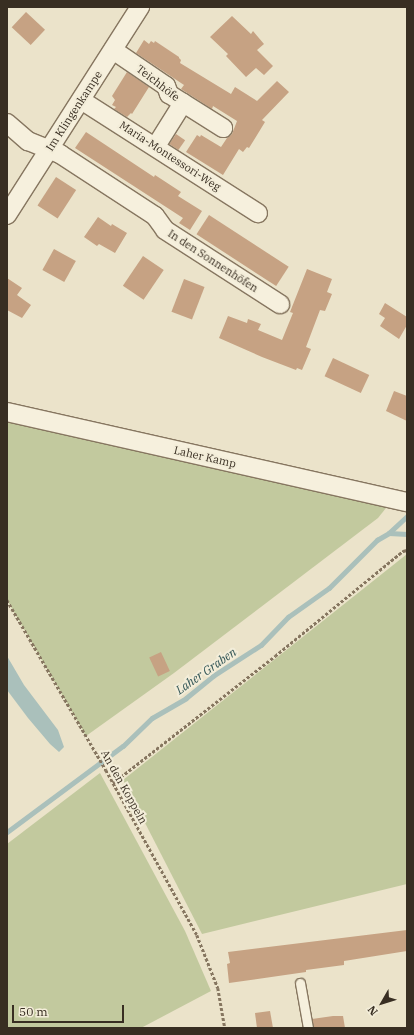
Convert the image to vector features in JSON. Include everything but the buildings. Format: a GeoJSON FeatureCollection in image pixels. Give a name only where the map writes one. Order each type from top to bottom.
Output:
{"type":"FeatureCollection","features":[{"type":"Feature","properties":{"kind":"street","name":"Im Klingenkampe"},"geometry":{"type":"LineString","coordinates":[[7,215],[140,7]]}},
{"type":"Feature","properties":{"kind":"street","name":"Teichhöfe"},"geometry":{"type":"LineString","coordinates":[[113,50],[166,86],[169,94],[223,128]]}},
{"type":"Feature","properties":{"kind":"street","name":"Maria-Montessori-Weg"},"geometry":{"type":"LineString","coordinates":[[81,100],[156,146],[258,212]]}},
{"type":"Feature","properties":{"kind":"street","name":"Teichhöfe"},"geometry":{"type":"LineString","coordinates":[[156,146],[183,103]]}},
{"type":"Feature","properties":{"kind":"street","name":"In den Sonnenhöfen"},"geometry":{"type":"LineString","coordinates":[[7,123],[28,141],[60,154],[155,216],[165,230],[280,304]]}},
{"type":"Feature","properties":{"kind":"street","name":"Laher Kamp"},"geometry":{"type":"LineString","coordinates":[[7,412],[405,502]]}},
{"type":"Feature","properties":{"kind":"lane"},"geometry":{"type":"LineString","coordinates":[[300,982],[308,1028]]}},
{"type":"Feature","properties":{"kind":"path"},"geometry":{"type":"LineString","coordinates":[[113,783],[275,656],[403,551],[407,550]]}},
{"type":"Feature","properties":{"kind":"path","name":"An den Koppeln"},"geometry":{"type":"LineString","coordinates":[[7,600],[106,770],[197,935],[218,988],[226,1028]]}},
{"type":"Feature","properties":{"kind":"green space"},"geometry":{"type":"Polygon","coordinates":[[[7,419],[390,503],[378,518],[174,673],[86,736],[7,600],[7,419]]]}},
{"type":"Feature","properties":{"kind":"green space"},"geometry":{"type":"Polygon","coordinates":[[[407,554],[407,884],[202,934],[123,780],[407,554]]]}},
{"type":"Feature","properties":{"kind":"green space"},"geometry":{"type":"Polygon","coordinates":[[[100,773],[185,931],[211,991],[141,1028],[7,1028],[7,844],[100,773]]]}},
{"type":"Feature","properties":{"kind":"water"},"geometry":{"type":"Polygon","coordinates":[[[7,656],[24,685],[58,730],[64,747],[59,752],[50,744],[28,718],[7,690],[7,656]]]}},
{"type":"Feature","properties":{"kind":"waterway","name":"Laher Graben"},"geometry":{"type":"LineString","coordinates":[[7,832],[123,746],[152,718],[186,698],[213,676],[261,645],[288,617],[329,588],[377,540],[389,533],[407,516]]}},
{"type":"Feature","properties":{"kind":"waterway"},"geometry":{"type":"LineString","coordinates":[[389,533],[407,534]]}}]}
